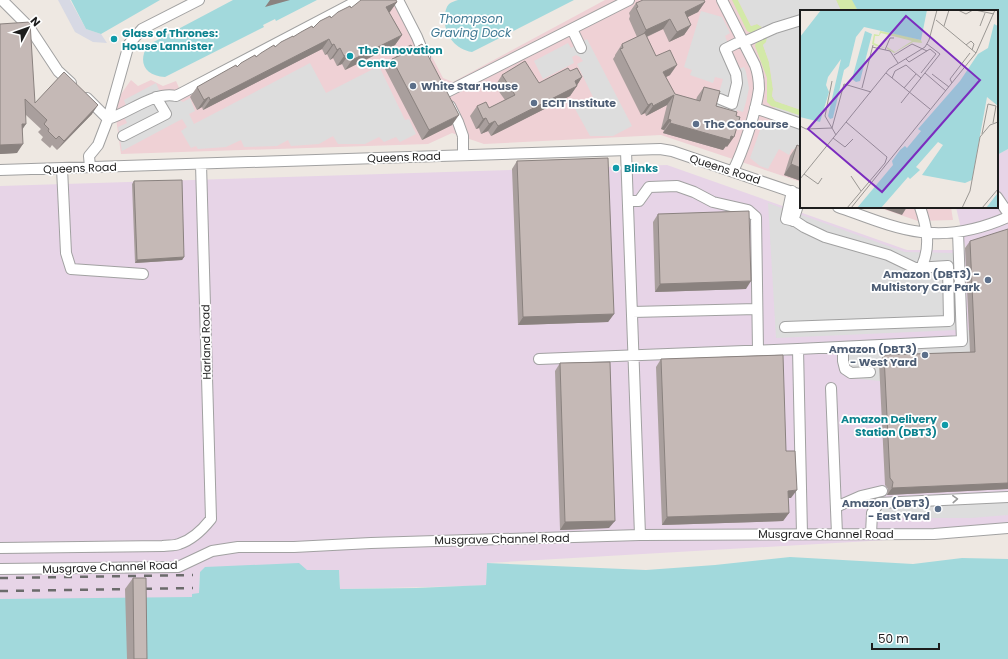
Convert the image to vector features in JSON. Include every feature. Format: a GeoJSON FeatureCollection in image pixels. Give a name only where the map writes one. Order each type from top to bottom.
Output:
{"type":"FeatureCollection","features":[{"type":"Feature","properties":{"kind":"street"},"geometry":{"type":"LineString","coordinates":[[2,0],[29,27],[58,71],[108,119]]}},
{"type":"Feature","properties":{"kind":"street"},"geometry":{"type":"LineString","coordinates":[[90,167],[89,156],[98,145],[108,119],[129,44],[142,29],[199,0]]}},
{"type":"Feature","properties":{"kind":"street"},"geometry":{"type":"LineString","coordinates":[[108,119],[156,97],[169,94],[176,96],[359,0]]}},
{"type":"Feature","properties":{"kind":"street"},"geometry":{"type":"LineString","coordinates":[[398,0],[430,66]]}},
{"type":"Feature","properties":{"kind":"street"},"geometry":{"type":"LineString","coordinates":[[463,155],[463,136],[458,122],[442,90],[572,29],[629,0]]}},
{"type":"Feature","properties":{"kind":"street"},"geometry":{"type":"LineString","coordinates":[[722,0],[755,65],[759,89],[755,108],[739,158],[732,171]]}},
{"type":"Feature","properties":{"kind":"street"},"geometry":{"type":"LineString","coordinates":[[720,99],[732,104],[737,83],[736,74],[726,49],[775,28],[800,20]]}},
{"type":"Feature","properties":{"kind":"street"},"geometry":{"type":"LineString","coordinates":[[572,29],[581,48]]}},
{"type":"Feature","properties":{"kind":"street"},"geometry":{"type":"LineString","coordinates":[[122,136],[166,114],[156,97]]}},
{"type":"Feature","properties":{"kind":"street"},"geometry":{"type":"LineString","coordinates":[[755,108],[800,124]]}},
{"type":"Feature","properties":{"kind":"street","name":"Queens Road"},"geometry":{"type":"LineString","coordinates":[[0,170],[660,149],[672,151],[798,194]]}},
{"type":"Feature","properties":{"kind":"street"},"geometry":{"type":"LineString","coordinates":[[626,151],[640,535]]}},
{"type":"Feature","properties":{"kind":"street","name":"Harland Road"},"geometry":{"type":"LineString","coordinates":[[201,164],[211,519]]}},
{"type":"Feature","properties":{"kind":"street"},"geometry":{"type":"LineString","coordinates":[[62,168],[66,253],[71,269],[143,274]]}},
{"type":"Feature","properties":{"kind":"street"},"geometry":{"type":"LineString","coordinates":[[628,201],[639,202],[649,187],[677,186],[694,192],[712,202],[748,210],[756,216],[758,350]]}},
{"type":"Feature","properties":{"kind":"street"},"geometry":{"type":"LineString","coordinates":[[785,327],[949,321],[948,266],[924,265],[915,268],[888,255],[825,237],[789,220],[798,194]]}},
{"type":"Feature","properties":{"kind":"street"},"geometry":{"type":"LineString","coordinates":[[998,199],[1008,213]]}},
{"type":"Feature","properties":{"kind":"street"},"geometry":{"type":"LineString","coordinates":[[841,208],[899,227],[924,232],[958,232],[991,224],[1008,217]]}},
{"type":"Feature","properties":{"kind":"street"},"geometry":{"type":"LineString","coordinates":[[920,208],[926,257],[924,265]]}},
{"type":"Feature","properties":{"kind":"street"},"geometry":{"type":"LineString","coordinates":[[540,359],[962,341],[965,312],[958,232]]}},
{"type":"Feature","properties":{"kind":"street"},"geometry":{"type":"LineString","coordinates":[[632,312],[757,309]]}},
{"type":"Feature","properties":{"kind":"street"},"geometry":{"type":"LineString","coordinates":[[843,347],[843,361],[845,369],[852,373],[870,372]]}},
{"type":"Feature","properties":{"kind":"street"},"geometry":{"type":"LineString","coordinates":[[798,349],[802,534]]}},
{"type":"Feature","properties":{"kind":"street"},"geometry":{"type":"LineString","coordinates":[[831,388],[837,534]]}},
{"type":"Feature","properties":{"kind":"street"},"geometry":{"type":"LineString","coordinates":[[836,507],[861,496],[882,491]]}},
{"type":"Feature","properties":{"kind":"street"},"geometry":{"type":"LineString","coordinates":[[871,534],[872,514],[879,503],[1008,497]]}},
{"type":"Feature","properties":{"kind":"street","name":"Musgrave Channel Road"},"geometry":{"type":"LineString","coordinates":[[0,548],[155,546],[178,544],[197,533],[211,519]]}},
{"type":"Feature","properties":{"kind":"street","name":"Musgrave Channel Road"},"geometry":{"type":"LineString","coordinates":[[0,569],[178,567],[212,551],[238,547],[294,547],[386,542],[640,535],[934,534],[1008,528]]}},
{"type":"Feature","properties":{"kind":"shaded area"},"geometry":{"type":"Polygon","coordinates":[[[58,0],[70,0],[86,29],[101,34],[107,43],[93,42],[75,32],[58,0]]]}},
{"type":"Feature","properties":{"kind":"shaded area"},"geometry":{"type":"Polygon","coordinates":[[[403,0],[443,78],[453,82],[605,0],[849,0],[854,10],[800,10],[800,182],[661,135],[484,144],[452,133],[428,144],[121,154],[114,104],[131,80],[138,86],[151,80],[163,86],[176,81],[180,90],[403,0]]]}},
{"type":"Feature","properties":{"kind":"shaded area"},"geometry":{"type":"Polygon","coordinates":[[[738,0],[836,0],[841,10],[800,10],[800,110],[775,101],[772,96],[773,89],[769,62],[763,45],[766,42],[767,37],[762,27],[757,24],[751,26],[738,0]]]}},
{"type":"Feature","properties":{"kind":"shaded area"},"geometry":{"type":"Polygon","coordinates":[[[701,11],[722,17],[730,33],[725,36],[738,69],[744,67],[746,72],[749,88],[746,102],[743,112],[737,110],[734,117],[714,110],[723,79],[715,77],[713,83],[690,75],[692,70],[684,67],[701,11]]]}},
{"type":"Feature","properties":{"kind":"shaded area"},"geometry":{"type":"Polygon","coordinates":[[[587,39],[632,126],[613,136],[590,136],[574,107],[593,97],[577,64],[583,61],[580,57],[576,55],[572,57],[574,63],[543,79],[534,61],[568,43],[571,48],[587,39]]]}},
{"type":"Feature","properties":{"kind":"shaded area"},"geometry":{"type":"Polygon","coordinates":[[[310,63],[326,93],[379,66],[405,120],[409,119],[416,134],[400,142],[396,137],[384,142],[379,137],[365,144],[338,144],[333,136],[319,144],[291,146],[288,140],[277,146],[244,147],[241,140],[226,147],[198,149],[196,146],[191,148],[181,131],[187,127],[182,119],[122,151],[118,127],[127,123],[121,110],[126,106],[124,100],[156,83],[159,90],[183,102],[190,98],[195,111],[189,114],[194,124],[310,63]]]}},
{"type":"Feature","properties":{"kind":"shaded area"},"geometry":{"type":"Polygon","coordinates":[[[775,107],[800,116],[800,152],[792,149],[789,155],[779,149],[768,169],[760,166],[750,158],[763,122],[770,122],[775,107]]]}},
{"type":"Feature","properties":{"kind":"shaded area"},"geometry":{"type":"Polygon","coordinates":[[[1008,149],[1008,533],[487,563],[486,585],[470,586],[340,589],[339,570],[200,572],[199,593],[192,597],[0,659],[0,186],[667,165],[907,250],[966,250],[956,208],[998,208],[998,154],[1008,149]]]}},
{"type":"Feature","properties":{"kind":"shaded area"},"geometry":{"type":"Polygon","coordinates":[[[768,203],[905,252],[954,253],[957,330],[776,338],[768,203]]]}},
{"type":"Feature","properties":{"kind":"shaded area"},"geometry":{"type":"Polygon","coordinates":[[[880,208],[951,208],[953,220],[918,221],[880,208]]]}},
{"type":"Feature","properties":{"kind":"shaded area","name":"Amazon (DBT3) - West Yard"},"geometry":{"type":"Polygon","coordinates":[[[1008,329],[1008,376],[880,381],[851,378],[844,372],[843,347],[966,343],[967,330],[1008,329]]]}},
{"type":"Feature","properties":{"kind":"shaded area","name":"Amazon (DBT3) - East Yard"},"geometry":{"type":"Polygon","coordinates":[[[1008,492],[1008,515],[971,518],[868,518],[870,503],[890,499],[1008,492]]]}},
{"type":"Feature","properties":{"kind":"green space"},"geometry":{"type":"Polygon","coordinates":[[[732,0],[738,0],[751,26],[757,24],[762,27],[751,33],[747,31],[732,0]]]}},
{"type":"Feature","properties":{"kind":"green space"},"geometry":{"type":"Polygon","coordinates":[[[836,0],[853,0],[858,10],[841,10],[836,0]]]}},
{"type":"Feature","properties":{"kind":"green space"},"geometry":{"type":"Polygon","coordinates":[[[767,37],[767,42],[763,45],[769,62],[773,89],[772,96],[775,101],[800,110],[800,116],[771,106],[767,102],[767,78],[755,46],[756,43],[767,37]]]}},
{"type":"Feature","properties":{"kind":"water"},"geometry":{"type":"Polygon","coordinates":[[[71,0],[160,0],[101,34],[86,29],[71,0]]]}},
{"type":"Feature","properties":{"kind":"water"},"geometry":{"type":"Polygon","coordinates":[[[233,0],[317,0],[276,21],[275,19],[263,25],[264,27],[165,77],[152,74],[148,71],[143,62],[143,57],[148,45],[233,0]]]}},
{"type":"Feature","properties":{"kind":"water","name":"Thompson Graving Dock"},"geometry":{"type":"Polygon","coordinates":[[[458,0],[574,0],[472,52],[460,48],[455,44],[448,35],[446,29],[446,8],[450,3],[458,0]]]}},
{"type":"Feature","properties":{"kind":"water"},"geometry":{"type":"Polygon","coordinates":[[[852,0],[1008,0],[1008,149],[998,154],[998,10],[857,10],[852,0]]]}},
{"type":"Feature","properties":{"kind":"water"},"geometry":{"type":"Polygon","coordinates":[[[790,557],[913,564],[962,558],[1008,559],[1008,659],[0,659],[0,599],[192,597],[192,594],[199,593],[200,572],[205,567],[299,563],[307,570],[339,570],[340,589],[416,588],[486,585],[487,563],[646,570],[715,565],[790,557]]]}},
{"type":"Feature","properties":{"kind":"building","name":"The Innovation Centre"},"geometry":{"type":"Polygon","coordinates":[[[361,0],[396,0],[397,2],[386,7],[402,35],[352,60],[349,54],[344,56],[340,48],[337,50],[329,39],[210,100],[209,97],[204,100],[197,87],[236,65],[237,67],[255,55],[256,57],[274,45],[275,47],[281,42],[312,26],[313,28],[320,21],[330,16],[331,18],[338,12],[350,6],[351,8],[361,0]]]}},
{"type":"Feature","properties":{"kind":"building"},"geometry":{"type":"Polygon","coordinates":[[[643,0],[704,0],[705,2],[685,12],[691,25],[677,32],[670,19],[646,30],[636,8],[638,7],[636,3],[643,0]]]}},
{"type":"Feature","properties":{"kind":"building"},"geometry":{"type":"Polygon","coordinates":[[[30,22],[35,103],[64,72],[98,105],[64,141],[59,136],[56,139],[48,131],[49,129],[44,124],[47,120],[25,99],[26,124],[22,124],[23,144],[0,145],[0,24],[30,22]]]}},
{"type":"Feature","properties":{"kind":"building"},"geometry":{"type":"Polygon","coordinates":[[[645,33],[656,56],[670,50],[677,65],[663,72],[675,94],[700,101],[704,87],[720,91],[716,106],[737,112],[736,116],[740,117],[734,137],[731,136],[730,140],[670,123],[671,120],[668,119],[674,95],[653,106],[652,103],[648,105],[620,49],[623,48],[622,44],[645,33]]]}},
{"type":"Feature","properties":{"kind":"building","name":"White Star House"},"geometry":{"type":"Polygon","coordinates":[[[422,44],[459,115],[429,130],[392,59],[401,55],[399,51],[411,45],[413,49],[422,44]]]}},
{"type":"Feature","properties":{"kind":"building","name":"ECIT Institute"},"geometry":{"type":"Polygon","coordinates":[[[525,61],[539,83],[568,68],[570,71],[577,68],[582,77],[575,81],[577,86],[498,126],[495,121],[489,124],[486,118],[483,119],[477,106],[486,102],[489,108],[515,95],[502,75],[525,61]]]}},
{"type":"Feature","properties":{"kind":"building"},"geometry":{"type":"Polygon","coordinates":[[[797,145],[800,146],[800,168],[791,164],[797,145]]]}},
{"type":"Feature","properties":{"kind":"building"},"geometry":{"type":"Polygon","coordinates":[[[608,158],[614,314],[523,317],[517,161],[608,158]]]}},
{"type":"Feature","properties":{"kind":"building"},"geometry":{"type":"Polygon","coordinates":[[[182,180],[184,257],[137,260],[134,181],[182,180]]]}},
{"type":"Feature","properties":{"kind":"building"},"geometry":{"type":"Polygon","coordinates":[[[749,211],[751,281],[660,284],[658,214],[749,211]]]}},
{"type":"Feature","properties":{"kind":"building"},"geometry":{"type":"Polygon","coordinates":[[[1008,229],[1008,483],[892,488],[893,482],[890,478],[884,355],[975,352],[970,241],[1008,229]]]}},
{"type":"Feature","properties":{"kind":"building"},"geometry":{"type":"Polygon","coordinates":[[[783,355],[786,451],[795,451],[797,490],[788,491],[789,513],[667,517],[661,359],[783,355]]]}},
{"type":"Feature","properties":{"kind":"building"},"geometry":{"type":"Polygon","coordinates":[[[610,362],[615,521],[565,522],[560,363],[610,362]]]}},
{"type":"Feature","properties":{"kind":"building"},"geometry":{"type":"Polygon","coordinates":[[[133,578],[146,578],[147,659],[134,659],[133,578]]]}},
{"type":"Feature","properties":{"kind":"railway"},"geometry":{"type":"LineString","coordinates":[[0,578],[193,575]]}},
{"type":"Feature","properties":{"kind":"railway"},"geometry":{"type":"LineString","coordinates":[[0,591],[193,588]]}},
{"type":"Feature","properties":{"kind":"place","name":"Glass of Thrones: House Lannister"},"geometry":{"type":"Point","coordinates":[114,39]}},
{"type":"Feature","properties":{"kind":"place","name":"The Innovation Centre"},"geometry":{"type":"Point","coordinates":[350,56]}},
{"type":"Feature","properties":{"kind":"place","name":"White Star House"},"geometry":{"type":"Point","coordinates":[413,86]}},
{"type":"Feature","properties":{"kind":"place","name":"ECIT Institute"},"geometry":{"type":"Point","coordinates":[534,103]}},
{"type":"Feature","properties":{"kind":"place","name":"The Concourse"},"geometry":{"type":"Point","coordinates":[696,124]}},
{"type":"Feature","properties":{"kind":"place","name":"Blinks"},"geometry":{"type":"Point","coordinates":[616,168]}},
{"type":"Feature","properties":{"kind":"place","name":"Amazon (DBT3) - Multistory Car Park"},"geometry":{"type":"Point","coordinates":[988,280]}},
{"type":"Feature","properties":{"kind":"place","name":"Amazon (DBT3) - West Yard"},"geometry":{"type":"Point","coordinates":[925,355]}},
{"type":"Feature","properties":{"kind":"place","name":"Amazon Delivery Station (DBT3)"},"geometry":{"type":"Point","coordinates":[945,425]}},
{"type":"Feature","properties":{"kind":"place","name":"Amazon (DBT3) - East Yard"},"geometry":{"type":"Point","coordinates":[938,509]}}]}
